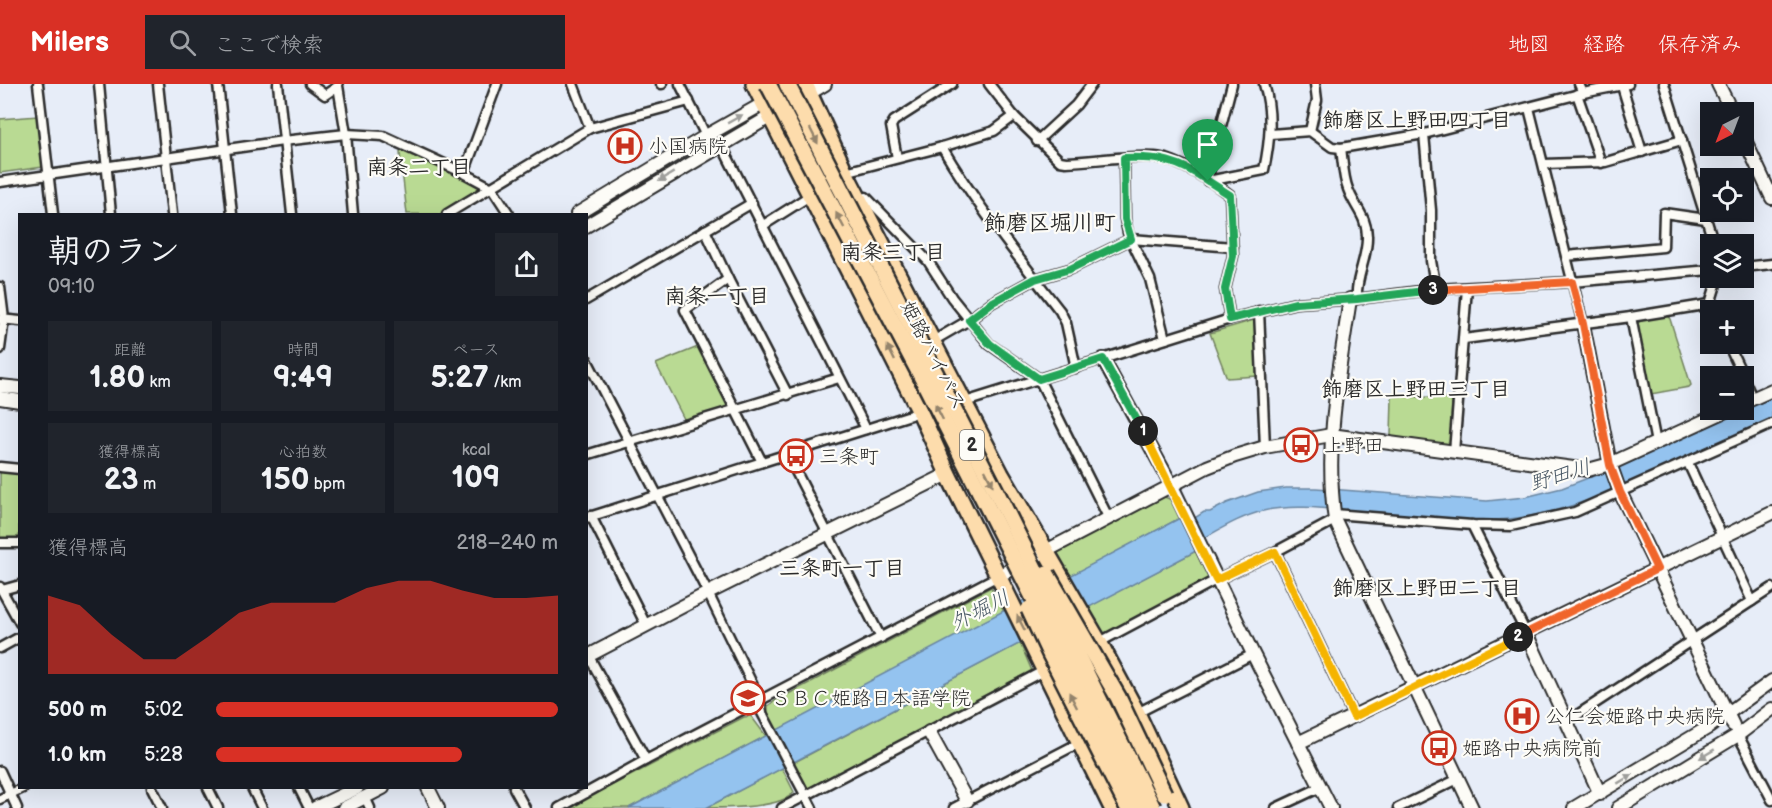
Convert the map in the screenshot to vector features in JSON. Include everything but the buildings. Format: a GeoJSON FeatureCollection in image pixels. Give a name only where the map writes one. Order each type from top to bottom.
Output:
{"type":"FeatureCollection","features":[{"type":"Feature","properties":{"kind":"highway"},"geometry":{"type":"LineString","coordinates":[[754,84],[920,412],[948,474],[1112,808]]}},
{"type":"Feature","properties":{"kind":"highway","name":"姫路バイパス"},"geometry":{"type":"LineString","coordinates":[[768,84],[1014,557],[1140,808]]}},
{"type":"Feature","properties":{"kind":"highway","name":"姫路バイパス"},"geometry":{"type":"LineString","coordinates":[[787,84],[1002,503],[1154,808]]}},
{"type":"Feature","properties":{"kind":"highway"},"geometry":{"type":"LineString","coordinates":[[804,88],[1001,474],[1137,713],[1181,808]]}},
{"type":"Feature","properties":{"kind":"highway"},"geometry":{"type":"LineString","coordinates":[[1002,503],[1068,608],[1118,697],[1167,801]]}},
{"type":"Feature","properties":{"kind":"highway"},"geometry":{"type":"LineString","coordinates":[[1014,557],[1017,581],[1045,643],[1128,808]]}},
{"type":"Feature","properties":{"kind":"street"},"geometry":{"type":"LineString","coordinates":[[38,84],[53,213]]}},
{"type":"Feature","properties":{"kind":"street"},"geometry":{"type":"LineString","coordinates":[[99,84],[111,213]]}},
{"type":"Feature","properties":{"kind":"street"},"geometry":{"type":"LineString","coordinates":[[158,84],[172,213]]}},
{"type":"Feature","properties":{"kind":"street"},"geometry":{"type":"LineString","coordinates":[[218,84],[232,213]]}},
{"type":"Feature","properties":{"kind":"street"},"geometry":{"type":"LineString","coordinates":[[278,84],[292,213]]}},
{"type":"Feature","properties":{"kind":"street"},"geometry":{"type":"LineString","coordinates":[[310,84],[325,95],[338,86],[346,134],[353,213]]}},
{"type":"Feature","properties":{"kind":"street"},"geometry":{"type":"LineString","coordinates":[[464,173],[497,84]]}},
{"type":"Feature","properties":{"kind":"street"},"geometry":{"type":"LineString","coordinates":[[573,84],[590,128]]}},
{"type":"Feature","properties":{"kind":"street"},"geometry":{"type":"LineString","coordinates":[[680,84],[706,136]]}},
{"type":"Feature","properties":{"kind":"street"},"geometry":{"type":"LineString","coordinates":[[749,84],[764,103]]}},
{"type":"Feature","properties":{"kind":"street"},"geometry":{"type":"LineString","coordinates":[[579,213],[764,103],[804,88],[825,84]]}},
{"type":"Feature","properties":{"kind":"street"},"geometry":{"type":"LineString","coordinates":[[897,158],[891,126],[894,121],[952,84]]}},
{"type":"Feature","properties":{"kind":"street"},"geometry":{"type":"LineString","coordinates":[[989,84],[1037,141],[1060,161],[1156,157],[1171,161],[1230,195],[1233,256],[1225,289],[1230,319]]}},
{"type":"Feature","properties":{"kind":"street"},"geometry":{"type":"LineString","coordinates":[[1037,141],[1076,105],[1092,84]]}},
{"type":"Feature","properties":{"kind":"street"},"geometry":{"type":"LineString","coordinates":[[1207,180],[1232,84]]}},
{"type":"Feature","properties":{"kind":"street"},"geometry":{"type":"LineString","coordinates":[[1207,180],[1264,170],[1271,134],[1269,99],[1264,84]]}},
{"type":"Feature","properties":{"kind":"street"},"geometry":{"type":"LineString","coordinates":[[1310,132],[1317,99],[1315,84]]}},
{"type":"Feature","properties":{"kind":"street"},"geometry":{"type":"LineString","coordinates":[[1664,84],[1700,199]]}},
{"type":"Feature","properties":{"kind":"street"},"geometry":{"type":"LineString","coordinates":[[1718,84],[1727,102]]}},
{"type":"Feature","properties":{"kind":"street"},"geometry":{"type":"LineString","coordinates":[[1271,134],[1310,132],[1332,147],[1341,148],[1424,134],[1529,108],[1580,90],[1625,85],[1642,152]]}},
{"type":"Feature","properties":{"kind":"street"},"geometry":{"type":"LineString","coordinates":[[588,225],[721,144],[772,117],[804,88]]}},
{"type":"Feature","properties":{"kind":"street"},"geometry":{"type":"LineString","coordinates":[[1580,90],[1601,163]]}},
{"type":"Feature","properties":{"kind":"street"},"geometry":{"type":"LineString","coordinates":[[449,213],[590,128],[689,102]]}},
{"type":"Feature","properties":{"kind":"street"},"geometry":{"type":"LineString","coordinates":[[1529,108],[1583,324],[1610,465],[1620,492],[1657,569],[1772,800]]}},
{"type":"Feature","properties":{"kind":"street"},"geometry":{"type":"LineString","coordinates":[[845,172],[994,131],[1014,116]]}},
{"type":"Feature","properties":{"kind":"street"},"geometry":{"type":"LineString","coordinates":[[0,182],[283,141],[346,134],[383,136],[492,188],[508,213]]}},
{"type":"Feature","properties":{"kind":"street"},"geometry":{"type":"LineString","coordinates":[[1424,134],[1431,210],[1431,261],[1436,289]]}},
{"type":"Feature","properties":{"kind":"street"},"geometry":{"type":"LineString","coordinates":[[1544,164],[1601,163],[1682,140]]}},
{"type":"Feature","properties":{"kind":"street"},"geometry":{"type":"LineString","coordinates":[[721,144],[866,429]]}},
{"type":"Feature","properties":{"kind":"street"},"geometry":{"type":"LineString","coordinates":[[942,147],[965,185],[1060,311],[1066,323],[1076,368]]}},
{"type":"Feature","properties":{"kind":"street"},"geometry":{"type":"LineString","coordinates":[[1341,148],[1348,189],[1364,218],[1367,234],[1364,265],[1355,286],[1331,435],[1331,486],[1334,517],[1472,808]]}},
{"type":"Feature","properties":{"kind":"street"},"geometry":{"type":"LineString","coordinates":[[1752,156],[1772,198]]}},
{"type":"Feature","properties":{"kind":"street"},"geometry":{"type":"LineString","coordinates":[[1124,158],[1125,219],[1131,239],[1150,279],[1165,339]]}},
{"type":"Feature","properties":{"kind":"street"},"geometry":{"type":"LineString","coordinates":[[762,226],[812,195]]}},
{"type":"Feature","properties":{"kind":"street"},"geometry":{"type":"LineString","coordinates":[[860,199],[866,197],[928,261],[952,298],[990,344],[1039,379],[1109,519]]}},
{"type":"Feature","properties":{"kind":"street"},"geometry":{"type":"LineString","coordinates":[[588,299],[752,203]]}},
{"type":"Feature","properties":{"kind":"street"},"geometry":{"type":"LineString","coordinates":[[1566,256],[1664,247],[1664,213],[1700,218]]}},
{"type":"Feature","properties":{"kind":"street"},"geometry":{"type":"LineString","coordinates":[[705,230],[788,395]]}},
{"type":"Feature","properties":{"kind":"street"},"geometry":{"type":"LineString","coordinates":[[933,341],[969,320],[991,303],[1035,279],[1070,269],[1131,239],[1233,246]]}},
{"type":"Feature","properties":{"kind":"street"},"geometry":{"type":"LineString","coordinates":[[1754,266],[1772,264]]}},
{"type":"Feature","properties":{"kind":"street"},"geometry":{"type":"LineString","coordinates":[[964,402],[1230,319],[1296,303],[1436,289],[1572,282],[1700,271]]}},
{"type":"Feature","properties":{"kind":"street"},"geometry":{"type":"LineString","coordinates":[[728,279],[685,310],[762,462]]}},
{"type":"Feature","properties":{"kind":"street"},"geometry":{"type":"LineString","coordinates":[[0,287],[2,319],[0,349]]}},
{"type":"Feature","properties":{"kind":"street"},"geometry":{"type":"LineString","coordinates":[[1454,452],[1467,288]]}},
{"type":"Feature","properties":{"kind":"street"},"geometry":{"type":"LineString","coordinates":[[1464,339],[1700,309]]}},
{"type":"Feature","properties":{"kind":"street"},"geometry":{"type":"LineString","coordinates":[[1259,311],[1265,447]]}},
{"type":"Feature","properties":{"kind":"street"},"geometry":{"type":"LineString","coordinates":[[1631,318],[1656,443]]}},
{"type":"Feature","properties":{"kind":"street"},"geometry":{"type":"LineString","coordinates":[[2,319],[18,321]]}},
{"type":"Feature","properties":{"kind":"street"},"geometry":{"type":"LineString","coordinates":[[1103,359],[1172,486],[1216,580],[1331,808]]}},
{"type":"Feature","properties":{"kind":"street"},"geometry":{"type":"LineString","coordinates":[[588,362],[708,593],[760,700],[762,713],[812,808]]}},
{"type":"Feature","properties":{"kind":"street"},"geometry":{"type":"LineString","coordinates":[[588,454],[839,378]]}},
{"type":"Feature","properties":{"kind":"street"},"geometry":{"type":"LineString","coordinates":[[0,386],[18,388]]}},
{"type":"Feature","properties":{"kind":"street"},"geometry":{"type":"LineString","coordinates":[[1754,398],[1772,390]]}},
{"type":"Feature","properties":{"kind":"street"},"geometry":{"type":"LineString","coordinates":[[0,398],[18,401]]}},
{"type":"Feature","properties":{"kind":"street"},"geometry":{"type":"LineString","coordinates":[[646,625],[589,517],[920,412]]}},
{"type":"Feature","properties":{"kind":"street"},"geometry":{"type":"LineString","coordinates":[[560,808],[646,760],[998,576],[1049,558],[1109,519],[1207,467],[1235,456],[1265,447],[1331,435],[1588,470],[1610,465],[1706,420]]}},
{"type":"Feature","properties":{"kind":"street"},"geometry":{"type":"LineString","coordinates":[[782,808],[929,732],[1045,669],[1096,638],[1275,552],[1334,517],[1511,526],[1575,512],[1772,424]]}},
{"type":"Feature","properties":{"kind":"street"},"geometry":{"type":"LineString","coordinates":[[787,454],[881,638]]}},
{"type":"Feature","properties":{"kind":"street"},"geometry":{"type":"LineString","coordinates":[[1688,463],[1752,602]]}},
{"type":"Feature","properties":{"kind":"street"},"geometry":{"type":"LineString","coordinates":[[0,467],[18,470]]}},
{"type":"Feature","properties":{"kind":"street"},"geometry":{"type":"LineString","coordinates":[[588,654],[948,474]]}},
{"type":"Feature","properties":{"kind":"street"},"geometry":{"type":"LineString","coordinates":[[1298,743],[1772,513]]}},
{"type":"Feature","properties":{"kind":"street"},"geometry":{"type":"LineString","coordinates":[[1472,525],[1568,721],[1600,794]]}},
{"type":"Feature","properties":{"kind":"street"},"geometry":{"type":"LineString","coordinates":[[0,543],[18,543]]}},
{"type":"Feature","properties":{"kind":"street"},"geometry":{"type":"LineString","coordinates":[[1275,552],[1354,717]]}},
{"type":"Feature","properties":{"kind":"street"},"geometry":{"type":"LineString","coordinates":[[18,585],[1,589],[18,619]]}},
{"type":"Feature","properties":{"kind":"street"},"geometry":{"type":"LineString","coordinates":[[1568,721],[1772,588]]}},
{"type":"Feature","properties":{"kind":"street"},"geometry":{"type":"LineString","coordinates":[[0,648],[18,639]]}},
{"type":"Feature","properties":{"kind":"street"},"geometry":{"type":"LineString","coordinates":[[1137,713],[1253,654]]}},
{"type":"Feature","properties":{"kind":"street"},"geometry":{"type":"LineString","coordinates":[[588,657],[646,760]]}},
{"type":"Feature","properties":{"kind":"street"},"geometry":{"type":"LineString","coordinates":[[1618,808],[1733,725],[1772,681]]}},
{"type":"Feature","properties":{"kind":"street"},"geometry":{"type":"LineString","coordinates":[[1574,808],[1709,728],[1733,725],[1772,709]]}},
{"type":"Feature","properties":{"kind":"street"},"geometry":{"type":"LineString","coordinates":[[929,732],[969,805]]}},
{"type":"Feature","properties":{"kind":"street"},"geometry":{"type":"LineString","coordinates":[[954,808],[969,805],[1079,742]]}},
{"type":"Feature","properties":{"kind":"street"},"geometry":{"type":"LineString","coordinates":[[0,771],[17,808]]}},
{"type":"Feature","properties":{"kind":"street"},"geometry":{"type":"LineString","coordinates":[[1398,808],[1458,779]]}},
{"type":"Feature","properties":{"kind":"street"},"geometry":{"type":"LineString","coordinates":[[1276,808],[1321,787]]}},
{"type":"Feature","properties":{"kind":"street"},"geometry":{"type":"LineString","coordinates":[[0,799],[21,789]]}},
{"type":"Feature","properties":{"kind":"street"},"geometry":{"type":"LineString","coordinates":[[152,789],[162,808]]}},
{"type":"Feature","properties":{"kind":"street"},"geometry":{"type":"LineString","coordinates":[[208,789],[218,808]]}},
{"type":"Feature","properties":{"kind":"street"},"geometry":{"type":"LineString","coordinates":[[252,789],[262,808]]}},
{"type":"Feature","properties":{"kind":"street"},"geometry":{"type":"LineString","coordinates":[[300,789],[309,808]]}},
{"type":"Feature","properties":{"kind":"street"},"geometry":{"type":"LineString","coordinates":[[344,808],[381,789]]}},
{"type":"Feature","properties":{"kind":"street"},"geometry":{"type":"LineString","coordinates":[[428,789],[438,808]]}},
{"type":"Feature","properties":{"kind":"street"},"geometry":{"type":"LineString","coordinates":[[515,789],[525,808]]}},
{"type":"Feature","properties":{"kind":"street"},"geometry":{"type":"LineString","coordinates":[[315,808],[364,798]]}},
{"type":"Feature","properties":{"kind":"green space"},"geometry":{"type":"Polygon","coordinates":[[[38,116],[43,167],[0,173],[0,119],[38,116]]]}},
{"type":"Feature","properties":{"kind":"green space"},"geometry":{"type":"Polygon","coordinates":[[[402,150],[481,186],[482,191],[444,213],[407,213],[400,153],[402,150]]]}},
{"type":"Feature","properties":{"kind":"green space"},"geometry":{"type":"Polygon","coordinates":[[[1667,315],[1691,385],[1651,394],[1636,325],[1640,321],[1667,315]]]}},
{"type":"Feature","properties":{"kind":"green space"},"geometry":{"type":"Polygon","coordinates":[[[1254,320],[1257,324],[1258,376],[1227,378],[1210,333],[1254,320]]]}},
{"type":"Feature","properties":{"kind":"green space"},"geometry":{"type":"Polygon","coordinates":[[[698,347],[729,405],[727,410],[688,421],[684,419],[656,364],[698,347]]]}},
{"type":"Feature","properties":{"kind":"green space"},"geometry":{"type":"Polygon","coordinates":[[[1394,396],[1450,398],[1452,400],[1450,442],[1447,445],[1394,438],[1391,435],[1392,398],[1394,396]]]}},
{"type":"Feature","properties":{"kind":"green space"},"geometry":{"type":"Polygon","coordinates":[[[0,470],[18,473],[18,538],[0,539],[0,470]]]}},
{"type":"Feature","properties":{"kind":"green space"},"geometry":{"type":"Polygon","coordinates":[[[1162,496],[1172,500],[1180,518],[1071,576],[1056,553],[1162,496]]]}},
{"type":"Feature","properties":{"kind":"green space"},"geometry":{"type":"Polygon","coordinates":[[[1196,551],[1209,578],[1104,634],[1088,607],[1196,551]]]}},
{"type":"Feature","properties":{"kind":"green space"},"geometry":{"type":"Polygon","coordinates":[[[991,587],[1004,612],[774,732],[768,717],[768,706],[775,701],[991,587]]]}},
{"type":"Feature","properties":{"kind":"green space"},"geometry":{"type":"Polygon","coordinates":[[[1020,643],[1032,671],[807,789],[801,785],[791,764],[1020,643]]]}},
{"type":"Feature","properties":{"kind":"green space"},"geometry":{"type":"Polygon","coordinates":[[[751,716],[766,736],[629,808],[568,808],[744,717],[751,716]]]}},
{"type":"Feature","properties":{"kind":"green space"},"geometry":{"type":"Polygon","coordinates":[[[782,768],[794,792],[788,797],[754,806],[706,808],[782,768]]]}},
{"type":"Feature","properties":{"kind":"water"},"geometry":{"type":"Polygon","coordinates":[[[1772,396],[1772,419],[1608,493],[1537,515],[1499,520],[1462,521],[1302,507],[1263,511],[1245,517],[1193,544],[1196,551],[706,808],[629,808],[1180,518],[1184,525],[1204,512],[1210,512],[1227,503],[1258,492],[1286,488],[1316,488],[1487,501],[1525,497],[1562,488],[1606,471],[1719,420],[1754,420],[1754,404],[1772,396]]]}},
{"type":"Feature","properties":{"kind":"place","name":"小国病院"},"geometry":{"type":"Point","coordinates":[625,146]}},
{"type":"Feature","properties":{"kind":"place","name":"上野田"},"geometry":{"type":"Point","coordinates":[1301,445]}},
{"type":"Feature","properties":{"kind":"place","name":"三条町"},"geometry":{"type":"Point","coordinates":[796,456]}},
{"type":"Feature","properties":{"kind":"place","name":"ＳＢＣ姫路日本語学院"},"geometry":{"type":"Point","coordinates":[748,698]}},
{"type":"Feature","properties":{"kind":"place","name":"公仁会姫路中央病院"},"geometry":{"type":"Point","coordinates":[1522,716]}},
{"type":"Feature","properties":{"kind":"place","name":"姫路中央病院前"},"geometry":{"type":"Point","coordinates":[1439,748]}},
{"type":"Feature","properties":{"kind":"district","name":"飾磨区上野田四丁目"},"geometry":{"type":"Point","coordinates":[1417,120]}},
{"type":"Feature","properties":{"kind":"district","name":"南条二丁目"},"geometry":{"type":"Point","coordinates":[419,167]}},
{"type":"Feature","properties":{"kind":"district","name":"飾磨区堀川町"},"geometry":{"type":"Point","coordinates":[1050,222]}},
{"type":"Feature","properties":{"kind":"district","name":"南条三丁目"},"geometry":{"type":"Point","coordinates":[893,252]}},
{"type":"Feature","properties":{"kind":"district","name":"南条一丁目"},"geometry":{"type":"Point","coordinates":[717,296]}},
{"type":"Feature","properties":{"kind":"district","name":"飾磨区上野田三丁目"},"geometry":{"type":"Point","coordinates":[1416,389]}},
{"type":"Feature","properties":{"kind":"district","name":"三条町一丁目"},"geometry":{"type":"Point","coordinates":[842,568]}},
{"type":"Feature","properties":{"kind":"district","name":"飾磨区上野田二丁目"},"geometry":{"type":"Point","coordinates":[1427,588]}},
{"type":"Feature","properties":{"kind":"route"},"geometry":{"type":"LineString","coordinates":[[1156,157],[1171,161],[1208,181],[1230,195],[1233,256],[1225,289],[1230,319],[1296,303],[1357,299],[1436,289],[1572,282],[1583,324],[1610,465],[1620,492],[1657,569],[1354,717],[1275,552],[1216,580],[1172,486],[1103,359],[1039,379],[990,344],[969,320],[991,303],[1035,279],[1070,269],[1131,239],[1125,219],[1124,158],[1156,157]]}},
{"type":"Feature","properties":{"kind":"water label","name":"野田川"},"geometry":{"type":"Point","coordinates":[1560,475]}},
{"type":"Feature","properties":{"kind":"water label","name":"外堀川"},"geometry":{"type":"Point","coordinates":[980,610]}}]}
